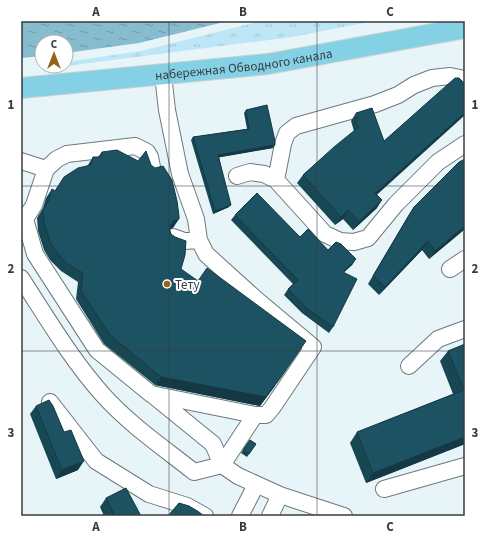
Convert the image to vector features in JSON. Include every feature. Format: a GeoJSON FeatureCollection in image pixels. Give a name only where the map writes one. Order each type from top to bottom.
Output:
{"type":"FeatureCollection","features":[{"type":"Feature","properties":{"kind":"main road","name":"набережная Обводного канала"},"geometry":{"type":"LineString","coordinates":[[21,88],[268,64],[465,28]]}},
{"type":"Feature","properties":{"kind":"street"},"geometry":{"type":"LineString","coordinates":[[151,394],[255,415],[266,415],[314,347],[258,301],[206,254],[199,240],[196,219],[180,174],[167,110],[163,75]]}},
{"type":"Feature","properties":{"kind":"street"},"geometry":{"type":"LineString","coordinates":[[276,180],[283,144],[287,133],[296,126],[375,104],[398,95],[414,85],[432,78],[450,76],[465,79]]}},
{"type":"Feature","properties":{"kind":"street"},"geometry":{"type":"LineString","coordinates":[[237,176],[250,172],[264,174],[276,180],[325,234],[340,241],[354,242],[368,238],[396,204],[438,162],[465,144]]}},
{"type":"Feature","properties":{"kind":"street"},"geometry":{"type":"LineString","coordinates":[[152,167],[150,157],[147,152],[135,146],[67,154],[57,159],[46,169],[34,205],[23,220],[35,254],[97,350],[213,444],[222,465],[238,476],[256,485],[280,495],[344,516]]}},
{"type":"Feature","properties":{"kind":"street"},"geometry":{"type":"LineString","coordinates":[[21,161],[46,169]]}},
{"type":"Feature","properties":{"kind":"street"},"geometry":{"type":"LineString","coordinates":[[173,237],[184,241],[199,240]]}},
{"type":"Feature","properties":{"kind":"street"},"geometry":{"type":"LineString","coordinates":[[450,269],[465,259]]}},
{"type":"Feature","properties":{"kind":"street"},"geometry":{"type":"LineString","coordinates":[[21,278],[77,364],[104,396],[131,422],[194,472],[222,465],[255,415]]}},
{"type":"Feature","properties":{"kind":"street"},"geometry":{"type":"LineString","coordinates":[[409,366],[438,339],[465,329]]}},
{"type":"Feature","properties":{"kind":"street"},"geometry":{"type":"LineString","coordinates":[[50,402],[96,461],[149,494],[187,506],[205,516]]}},
{"type":"Feature","properties":{"kind":"street"},"geometry":{"type":"LineString","coordinates":[[384,488],[465,466]]}},
{"type":"Feature","properties":{"kind":"street"},"geometry":{"type":"LineString","coordinates":[[240,516],[256,485]]}},
{"type":"Feature","properties":{"kind":"street"},"geometry":{"type":"LineString","coordinates":[[270,516],[280,495]]}},
{"type":"Feature","properties":{"kind":"green space"},"geometry":{"type":"Polygon","coordinates":[[[261,21],[374,21],[292,37],[74,65],[74,61],[141,51],[261,21]]]}},
{"type":"Feature","properties":{"kind":"water"},"geometry":{"type":"Polygon","coordinates":[[[21,21],[228,21],[139,43],[74,52],[74,34],[34,34],[34,57],[21,58],[21,21]]]}},
{"type":"Feature","properties":{"kind":"building"},"geometry":{"type":"Polygon","coordinates":[[[455,78],[459,78],[465,84],[465,112],[375,193],[382,200],[359,222],[348,210],[341,217],[303,175],[360,126],[356,113],[372,108],[384,141],[455,78]]]}},
{"type":"Feature","properties":{"kind":"building"},"geometry":{"type":"Polygon","coordinates":[[[267,105],[275,145],[218,155],[231,205],[215,211],[193,137],[249,129],[246,110],[267,105]]]}},
{"type":"Feature","properties":{"kind":"building"},"geometry":{"type":"Polygon","coordinates":[[[117,150],[138,161],[146,151],[151,165],[155,168],[163,166],[172,180],[177,201],[179,219],[173,221],[170,225],[170,231],[175,237],[186,241],[185,255],[181,269],[198,281],[207,268],[306,341],[266,397],[161,377],[110,335],[81,291],[83,273],[66,263],[50,242],[44,222],[43,210],[49,200],[52,189],[55,191],[64,177],[78,168],[91,165],[93,157],[100,157],[102,152],[117,150]]]}},
{"type":"Feature","properties":{"kind":"building"},"geometry":{"type":"Polygon","coordinates":[[[465,159],[465,226],[435,251],[428,241],[385,287],[373,276],[414,207],[459,162],[465,159]]]}},
{"type":"Feature","properties":{"kind":"building"},"geometry":{"type":"Polygon","coordinates":[[[257,193],[300,237],[308,229],[328,250],[336,242],[341,244],[356,259],[343,272],[357,279],[333,327],[306,308],[288,289],[298,280],[235,215],[257,193]]]}},
{"type":"Feature","properties":{"kind":"building"},"geometry":{"type":"Polygon","coordinates":[[[465,344],[465,437],[373,473],[357,432],[464,390],[448,351],[465,344]]]}},
{"type":"Feature","properties":{"kind":"building"},"geometry":{"type":"Polygon","coordinates":[[[49,400],[64,432],[71,430],[84,461],[62,470],[36,406],[49,400]]]}},
{"type":"Feature","properties":{"kind":"building"},"geometry":{"type":"Polygon","coordinates":[[[250,440],[256,444],[249,454],[243,450],[250,440]]]}},
{"type":"Feature","properties":{"kind":"building"},"geometry":{"type":"Polygon","coordinates":[[[126,488],[141,516],[115,516],[106,498],[126,488]]]}},
{"type":"Feature","properties":{"kind":"building"},"geometry":{"type":"Polygon","coordinates":[[[179,503],[189,506],[204,516],[168,516],[179,503]]]}},
{"type":"Feature","properties":{"kind":"place","name":"Тету"},"geometry":{"type":"Point","coordinates":[167,284]}}]}
